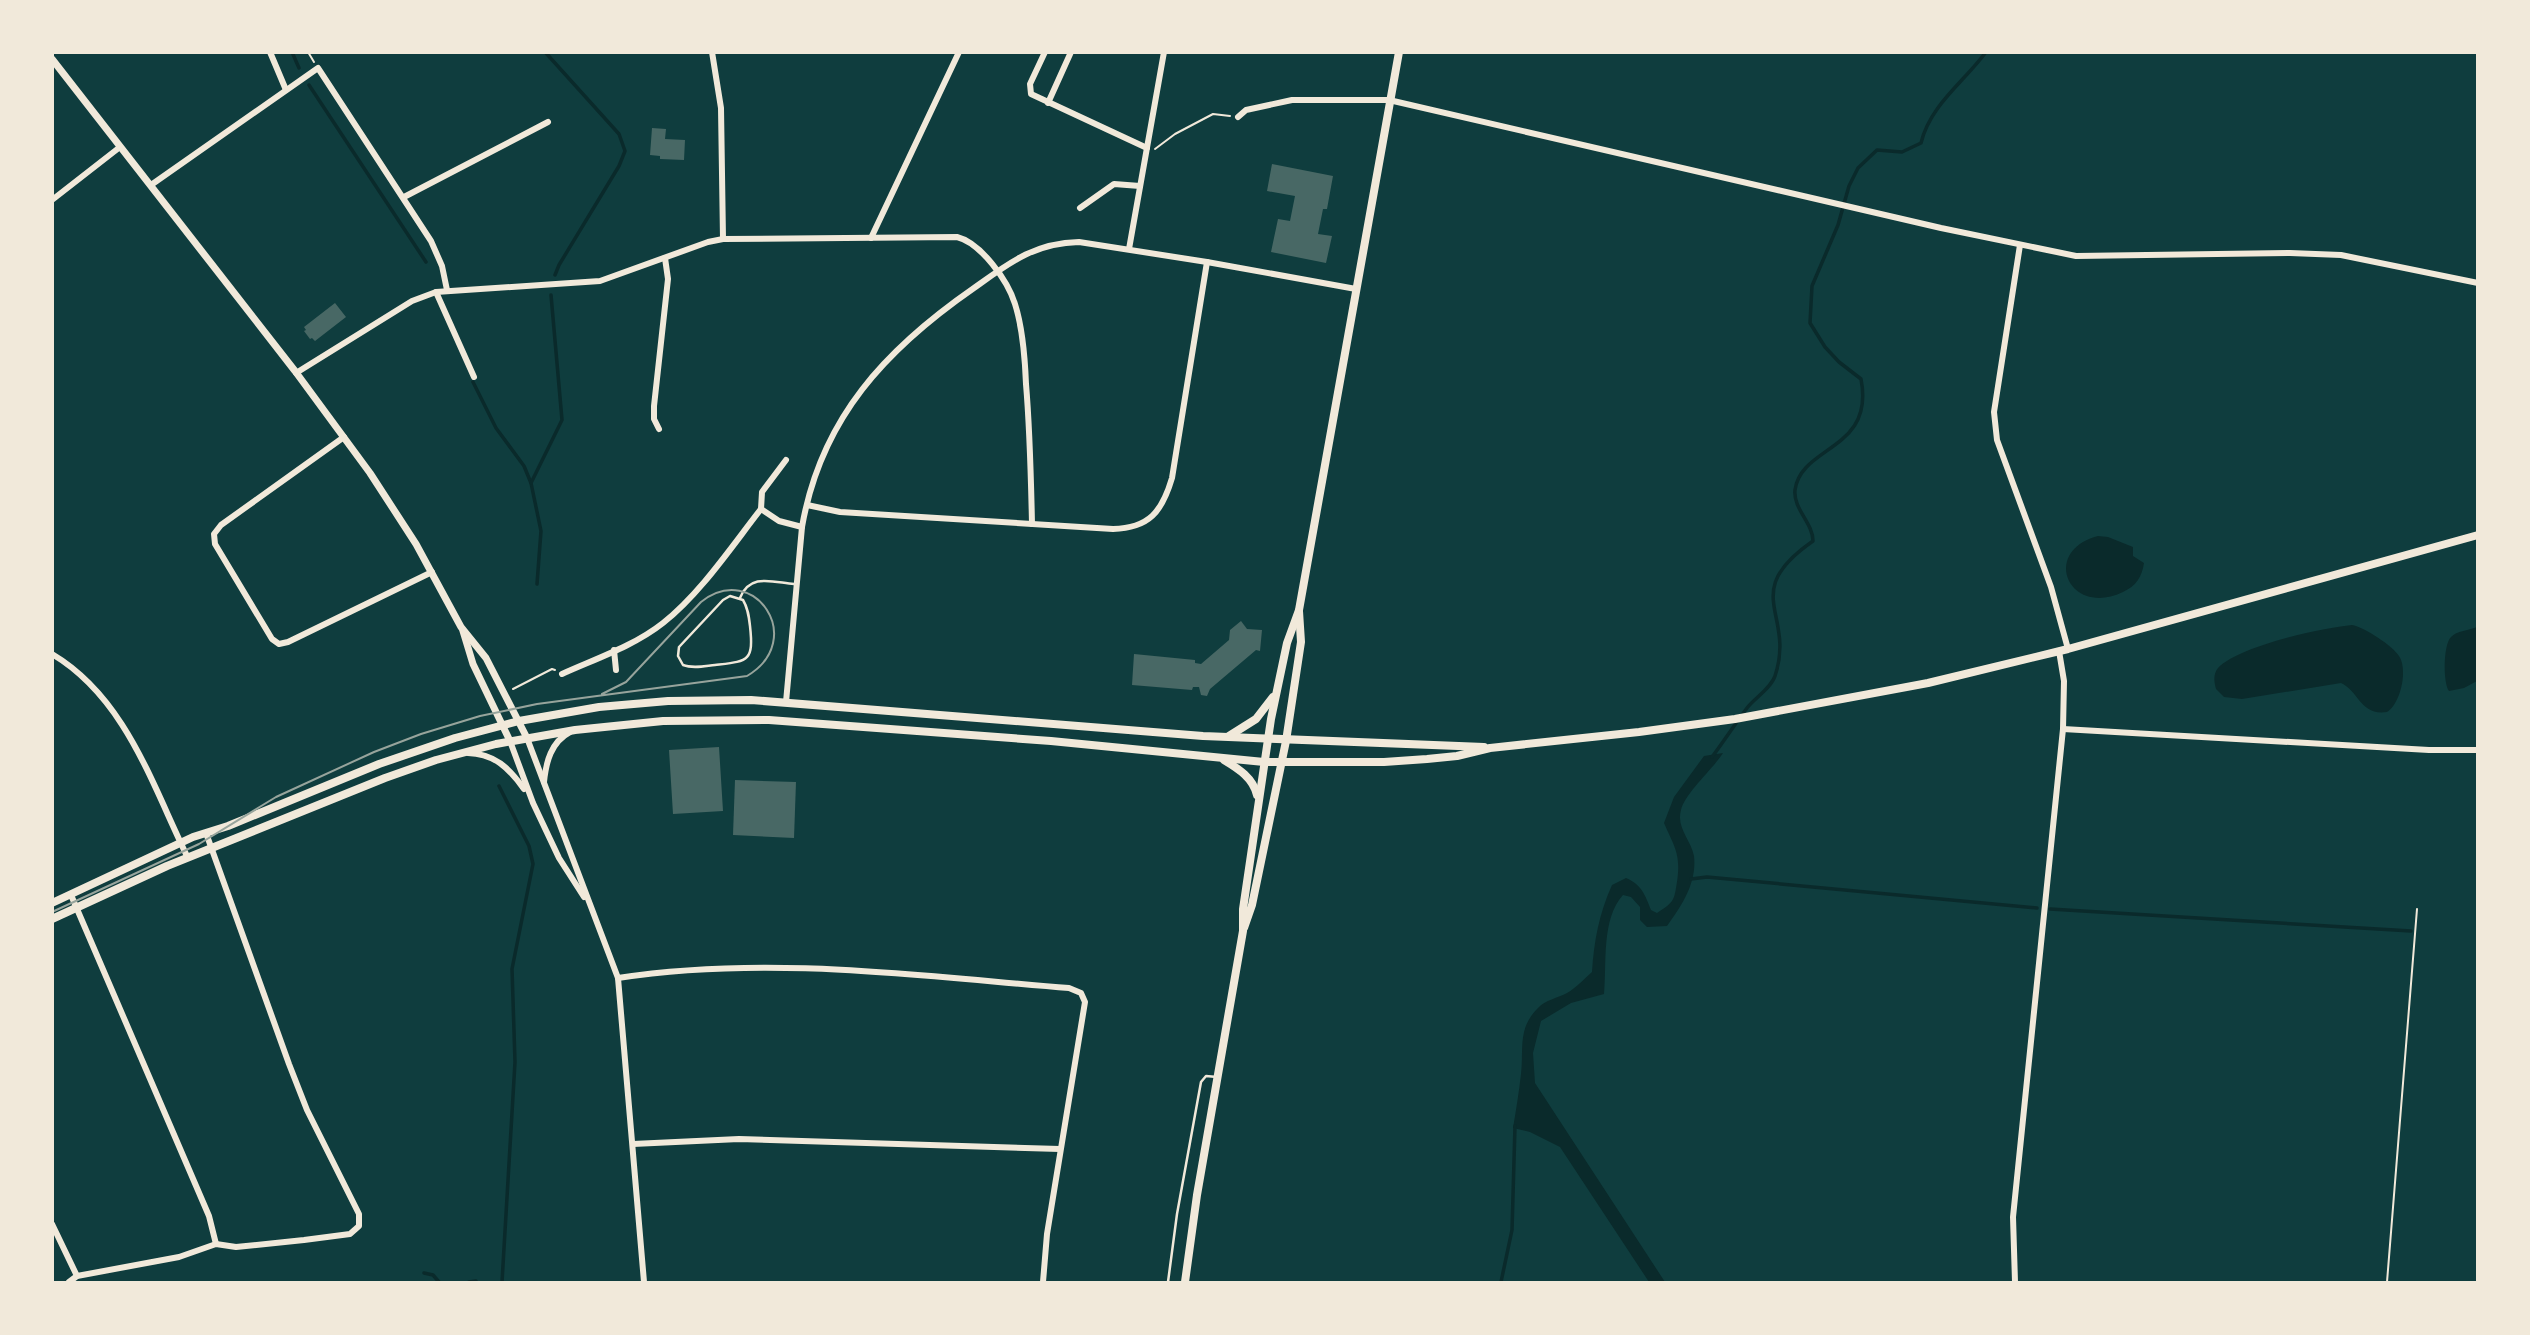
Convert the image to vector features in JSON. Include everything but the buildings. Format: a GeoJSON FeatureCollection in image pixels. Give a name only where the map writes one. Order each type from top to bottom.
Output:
{"type":"FeatureCollection","features":[{"type":"Feature","properties":{"kind":"main road"},"geometry":{"type":"LineString","coordinates":[[1185,1283],[1197,1195],[1243,931],[1243,909],[1264,762],[1287,643],[1299,610],[1399,52]]}},
{"type":"Feature","properties":{"kind":"main road"},"geometry":{"type":"LineString","coordinates":[[52,919],[314,804],[385,778],[510,741],[575,730],[663,721],[785,721],[1120,747],[1224,760],[1282,763],[1403,762],[1457,756],[1490,748],[1677,728],[1928,683],[2064,650],[2477,535]]}},
{"type":"Feature","properties":{"kind":"main road"},"geometry":{"type":"LineString","coordinates":[[1243,931],[1251,910],[1286,741],[1301,642],[1299,610]]}},
{"type":"Feature","properties":{"kind":"main road"},"geometry":{"type":"LineString","coordinates":[[1227,737],[1238,733],[1256,719],[1277,692]]}},
{"type":"Feature","properties":{"kind":"main road"},"geometry":{"type":"LineString","coordinates":[[52,903],[206,832],[228,826],[415,751],[519,721],[578,710],[646,702],[786,702],[1268,740],[1448,744],[1490,748]]}},
{"type":"Feature","properties":{"kind":"main road"},"geometry":{"type":"LineString","coordinates":[[785,721],[786,702]]}},
{"type":"Feature","properties":{"kind":"main road"},"geometry":{"type":"LineString","coordinates":[[1224,760],[1253,783],[1258,802]]}},
{"type":"Feature","properties":{"kind":"street"},"geometry":{"type":"LineString","coordinates":[[270,52],[286,90]]}},
{"type":"Feature","properties":{"kind":"street"},"geometry":{"type":"LineString","coordinates":[[712,52],[721,108],[723,239]]}},
{"type":"Feature","properties":{"kind":"street"},"geometry":{"type":"LineString","coordinates":[[871,237],[959,52]]}},
{"type":"Feature","properties":{"kind":"street"},"geometry":{"type":"LineString","coordinates":[[1045,52],[1029,90],[1031,94],[1147,148]]}},
{"type":"Feature","properties":{"kind":"street"},"geometry":{"type":"LineString","coordinates":[[1048,103],[1071,52]]}},
{"type":"Feature","properties":{"kind":"street"},"geometry":{"type":"LineString","coordinates":[[1129,249],[1164,52]]}},
{"type":"Feature","properties":{"kind":"street"},"geometry":{"type":"LineString","coordinates":[[52,60],[296,373],[394,509],[461,627],[473,664],[510,741],[533,803],[559,858],[590,907]]}},
{"type":"Feature","properties":{"kind":"street"},"geometry":{"type":"LineString","coordinates":[[151,185],[318,68],[431,241],[442,266],[447,290]]}},
{"type":"Feature","properties":{"kind":"street"},"geometry":{"type":"LineString","coordinates":[[1238,117],[1246,110],[1292,100],[1389,100],[2076,257],[2248,254],[2341,256],[2477,284]]}},
{"type":"Feature","properties":{"kind":"street"},"geometry":{"type":"LineString","coordinates":[[404,197],[548,122]]}},
{"type":"Feature","properties":{"kind":"street"},"geometry":{"type":"LineString","coordinates":[[52,200],[120,147]]}},
{"type":"Feature","properties":{"kind":"street"},"geometry":{"type":"LineString","coordinates":[[1080,208],[1114,184],[1140,186]]}},
{"type":"Feature","properties":{"kind":"street"},"geometry":{"type":"LineString","coordinates":[[296,373],[412,301],[436,292],[584,283],[620,275],[708,242],[723,239],[966,239],[981,250],[1015,304],[1024,356],[1032,524]]}},
{"type":"Feature","properties":{"kind":"street"},"geometry":{"type":"LineString","coordinates":[[786,702],[802,527],[821,459],[847,410],[873,375],[921,327],[1017,258],[1049,245],[1079,242],[1356,289]]}},
{"type":"Feature","properties":{"kind":"street"},"geometry":{"type":"LineString","coordinates":[[2015,1283],[2013,1217],[2063,729],[2064,681],[2064,650],[2052,587],[1997,440],[1995,428],[1994,412],[2020,245]]}},
{"type":"Feature","properties":{"kind":"street"},"geometry":{"type":"LineString","coordinates":[[659,429],[654,419],[654,407],[668,280],[665,258]]}},
{"type":"Feature","properties":{"kind":"street"},"geometry":{"type":"LineString","coordinates":[[807,505],[840,512],[1127,528],[1149,519],[1161,506],[1172,478],[1207,262]]}},
{"type":"Feature","properties":{"kind":"street"},"geometry":{"type":"LineString","coordinates":[[436,292],[474,377]]}},
{"type":"Feature","properties":{"kind":"street"},"geometry":{"type":"LineString","coordinates":[[344,437],[221,525],[214,534],[215,544],[272,639],[279,644],[288,642],[432,572]]}},
{"type":"Feature","properties":{"kind":"street"},"geometry":{"type":"LineString","coordinates":[[562,674],[647,634],[668,618],[693,593],[761,509],[762,492],[786,460]]}},
{"type":"Feature","properties":{"kind":"street"},"geometry":{"type":"LineString","coordinates":[[761,509],[773,519],[802,527]]}},
{"type":"Feature","properties":{"kind":"street"},"geometry":{"type":"LineString","coordinates":[[461,627],[486,658],[527,738],[618,978],[644,1283]]}},
{"type":"Feature","properties":{"kind":"street"},"geometry":{"type":"LineString","coordinates":[[614,650],[616,670]]}},
{"type":"Feature","properties":{"kind":"street"},"geometry":{"type":"LineString","coordinates":[[52,654],[93,686],[112,708],[130,737],[188,858]]}},
{"type":"Feature","properties":{"kind":"street"},"geometry":{"type":"LineString","coordinates":[[2063,729],[2418,750],[2477,750]]}},
{"type":"Feature","properties":{"kind":"street"},"geometry":{"type":"LineString","coordinates":[[544,784],[545,768],[557,741],[575,730]]}},
{"type":"Feature","properties":{"kind":"street"},"geometry":{"type":"LineString","coordinates":[[456,755],[486,755],[504,764],[533,803]]}},
{"type":"Feature","properties":{"kind":"street"},"geometry":{"type":"LineString","coordinates":[[69,1283],[77,1276],[179,1257],[216,1244],[247,1246],[351,1234],[359,1226],[360,1221],[307,1110],[289,1064],[206,832]]}},
{"type":"Feature","properties":{"kind":"street"},"geometry":{"type":"LineString","coordinates":[[71,895],[209,1216],[216,1244]]}},
{"type":"Feature","properties":{"kind":"street"},"geometry":{"type":"LineString","coordinates":[[618,978],[683,971],[782,967],[838,969],[1078,991],[1084,996],[1085,1002],[1046,1234],[1043,1283]]}},
{"type":"Feature","properties":{"kind":"street"},"geometry":{"type":"LineString","coordinates":[[633,1144],[739,1139],[1059,1149]]}},
{"type":"Feature","properties":{"kind":"street"},"geometry":{"type":"LineString","coordinates":[[52,1224],[77,1276]]}},
{"type":"Feature","properties":{"kind":"lane"},"geometry":{"type":"LineString","coordinates":[[740,598],[747,585],[755,581],[797,584]]}},
{"type":"Feature","properties":{"kind":"lane"},"geometry":{"type":"LineString","coordinates":[[726,597],[740,598],[748,609],[752,647],[749,655],[739,662],[692,667],[683,665],[678,656],[682,642],[726,597]]}},
{"type":"Feature","properties":{"kind":"lane"},"geometry":{"type":"LineString","coordinates":[[1168,1283],[1177,1214],[1199,1091],[1206,1076],[1217,1077]]}},
{"type":"Feature","properties":{"kind":"path"},"geometry":{"type":"LineString","coordinates":[[1147,148],[1155,149],[1175,134],[1213,114],[1238,117]]}},
{"type":"Feature","properties":{"kind":"path"},"geometry":{"type":"LineString","coordinates":[[512,690],[552,669],[562,674]]}},
{"type":"Feature","properties":{"kind":"path"},"geometry":{"type":"LineString","coordinates":[[2387,1283],[2417,909]]}},
{"type":"Feature","properties":{"kind":"water"},"geometry":{"type":"Polygon","coordinates":[[[2098,536],[2133,547],[2133,556],[2144,563],[2142,573],[2135,584],[2123,592],[2104,598],[2088,596],[2076,590],[2068,579],[2066,567],[2070,555],[2080,544],[2098,536]]]}},
{"type":"Feature","properties":{"kind":"water"},"geometry":{"type":"Polygon","coordinates":[[[2352,625],[2385,642],[2402,662],[2402,686],[2392,708],[2387,712],[2365,707],[2341,683],[2242,699],[2224,697],[2216,689],[2214,678],[2218,668],[2243,652],[2302,634],[2352,625]]]}},
{"type":"Feature","properties":{"kind":"water"},"geometry":{"type":"Polygon","coordinates":[[[2477,627],[2477,681],[2464,688],[2449,691],[2445,664],[2448,641],[2456,633],[2477,627]]]}},
{"type":"Feature","properties":{"kind":"water"},"geometry":{"type":"Polygon","coordinates":[[[1723,753],[1688,796],[1681,810],[1680,823],[1694,856],[1694,866],[1691,884],[1678,910],[1667,926],[1647,927],[1640,920],[1640,907],[1631,897],[1623,895],[1611,916],[1608,929],[1604,994],[1571,1003],[1541,1021],[1533,1053],[1535,1083],[1665,1282],[1649,1282],[1560,1147],[1530,1132],[1513,1128],[1524,1031],[1538,1008],[1570,991],[1592,972],[1598,928],[1612,885],[1626,878],[1636,884],[1651,910],[1657,913],[1672,900],[1677,882],[1678,858],[1664,823],[1674,797],[1704,756],[1723,753]]]}},
{"type":"Feature","properties":{"kind":"waterway"},"geometry":{"type":"LineString","coordinates":[[292,52],[299,68]]}},
{"type":"Feature","properties":{"kind":"waterway"},"geometry":{"type":"LineString","coordinates":[[545,52],[619,134],[625,151],[619,166],[555,275]]}},
{"type":"Feature","properties":{"kind":"waterway"},"geometry":{"type":"LineString","coordinates":[[1712,757],[1747,708],[1775,676],[1780,654],[1774,604],[1778,575],[1791,559],[1813,541],[1810,528],[1795,497],[1800,475],[1848,434],[1857,420],[1862,403],[1861,379],[1825,347],[1810,323],[1812,286],[1838,225],[1849,186],[1858,168],[1877,150],[1902,152],[1921,143],[1925,129],[1940,105],[1986,52]]}},
{"type":"Feature","properties":{"kind":"waterway"},"geometry":{"type":"LineString","coordinates":[[309,85],[426,262]]}},
{"type":"Feature","properties":{"kind":"waterway"},"geometry":{"type":"LineString","coordinates":[[531,483],[562,420],[551,295]]}},
{"type":"Feature","properties":{"kind":"waterway"},"geometry":{"type":"LineString","coordinates":[[473,382],[496,428],[524,466],[531,483],[541,531],[537,584]]}},
{"type":"Feature","properties":{"kind":"waterway"},"geometry":{"type":"LineString","coordinates":[[499,786],[529,846],[533,864],[512,969],[515,1062],[502,1282]]}},
{"type":"Feature","properties":{"kind":"waterway"},"geometry":{"type":"LineString","coordinates":[[1691,879],[1707,877],[2037,908]]}},
{"type":"Feature","properties":{"kind":"waterway"},"geometry":{"type":"LineString","coordinates":[[2050,909],[2411,931]]}},
{"type":"Feature","properties":{"kind":"waterway"},"geometry":{"type":"LineString","coordinates":[[1501,1282],[1512,1230],[1515,1126]]}},
{"type":"Feature","properties":{"kind":"waterway"},"geometry":{"type":"LineString","coordinates":[[424,1273],[433,1275],[439,1282]]}},
{"type":"Feature","properties":{"kind":"waterway"},"geometry":{"type":"LineString","coordinates":[[469,1282],[476,1281]]}},
{"type":"Feature","properties":{"kind":"tram line"},"geometry":{"type":"LineString","coordinates":[[52,912],[199,844],[276,797],[374,752],[421,734],[480,716],[537,704],[747,676],[765,661],[773,643],[773,626],[767,610],[755,597],[739,591],[721,592],[701,602],[626,682],[602,694]]}}]}
